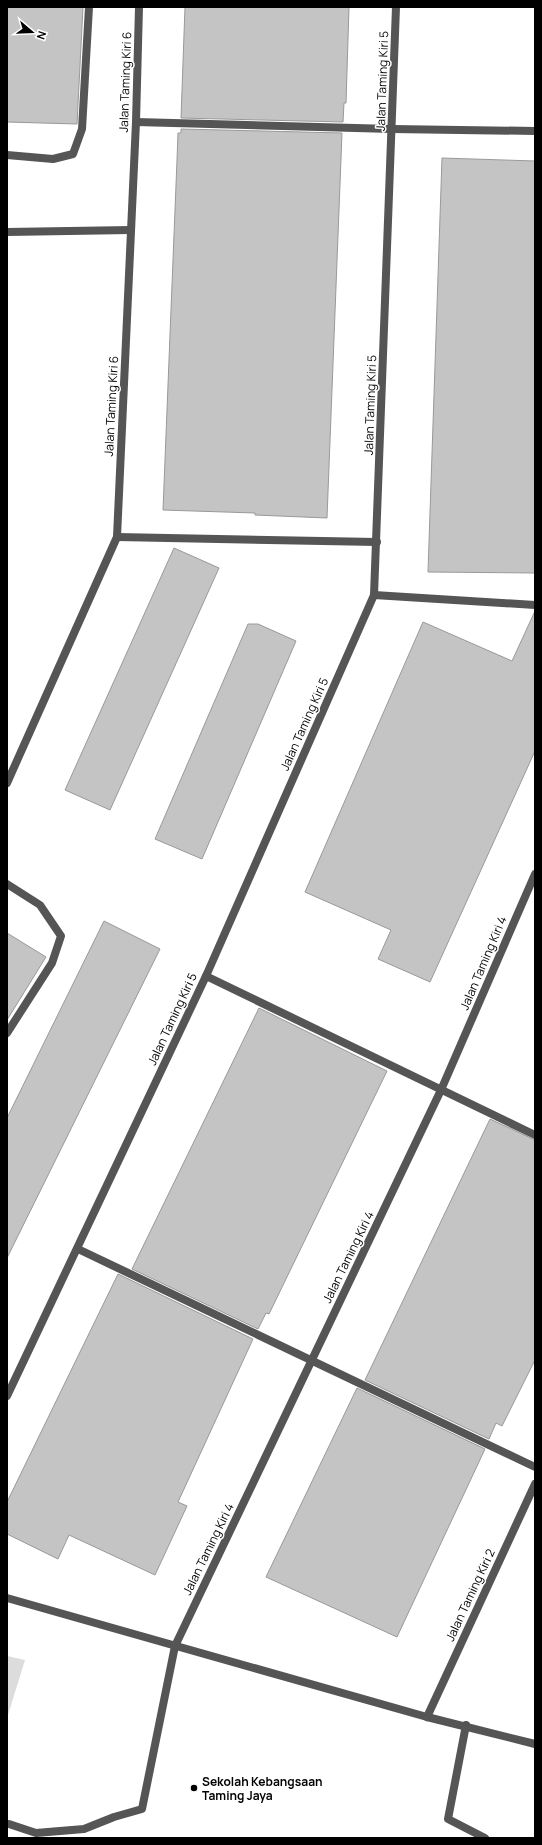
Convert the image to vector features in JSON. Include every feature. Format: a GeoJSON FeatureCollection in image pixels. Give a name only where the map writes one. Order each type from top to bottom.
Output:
{"type":"FeatureCollection","features":[{"type":"Feature","properties":{"kind":"street"},"geometry":{"type":"LineString","coordinates":[[7,155],[53,158],[73,154],[82,129],[89,7]]}},
{"type":"Feature","properties":{"kind":"street","name":"Jalan Taming Kiri 6"},"geometry":{"type":"LineString","coordinates":[[7,783],[117,537],[136,122],[139,7]]}},
{"type":"Feature","properties":{"kind":"street","name":"Jalan Taming Kiri 5"},"geometry":{"type":"LineString","coordinates":[[7,1396],[206,976],[374,595],[396,7]]}},
{"type":"Feature","properties":{"kind":"street"},"geometry":{"type":"LineString","coordinates":[[136,122],[392,129],[535,131]]}},
{"type":"Feature","properties":{"kind":"street"},"geometry":{"type":"LineString","coordinates":[[7,232],[131,230]]}},
{"type":"Feature","properties":{"kind":"street"},"geometry":{"type":"LineString","coordinates":[[117,537],[377,542]]}},
{"type":"Feature","properties":{"kind":"street"},"geometry":{"type":"LineString","coordinates":[[374,595],[535,605]]}},
{"type":"Feature","properties":{"kind":"street","name":"Jalan Taming Kiri 4"},"geometry":{"type":"LineString","coordinates":[[8,1824],[36,1833],[84,1828],[114,1816],[142,1809],[175,1646],[442,1090],[535,874]]}},
{"type":"Feature","properties":{"kind":"street"},"geometry":{"type":"LineString","coordinates":[[7,884],[40,905],[61,936],[52,963],[7,1033]]}},
{"type":"Feature","properties":{"kind":"street"},"geometry":{"type":"LineString","coordinates":[[206,976],[535,1135]]}},
{"type":"Feature","properties":{"kind":"street"},"geometry":{"type":"LineString","coordinates":[[78,1248],[535,1467]]}},
{"type":"Feature","properties":{"kind":"street","name":"Jalan Taming Kiri 2"},"geometry":{"type":"LineString","coordinates":[[427,1717],[535,1484]]}},
{"type":"Feature","properties":{"kind":"street"},"geometry":{"type":"LineString","coordinates":[[7,1598],[427,1717],[466,1725],[535,1744]]}},
{"type":"Feature","properties":{"kind":"street"},"geometry":{"type":"LineString","coordinates":[[466,1725],[448,1819],[485,1838]]}},
{"type":"Feature","properties":{"kind":"shaded area"},"geometry":{"type":"Polygon","coordinates":[[[7,1656],[25,1660],[7,1718],[7,1656]]]}},
{"type":"Feature","properties":{"kind":"building"},"geometry":{"type":"Polygon","coordinates":[[[7,7],[83,7],[77,124],[7,122],[7,7]]]}},
{"type":"Feature","properties":{"kind":"building"},"geometry":{"type":"Polygon","coordinates":[[[185,7],[349,7],[346,103],[344,103],[343,122],[181,118],[185,7]]]}},
{"type":"Feature","properties":{"kind":"building"},"geometry":{"type":"Polygon","coordinates":[[[181,129],[342,133],[327,518],[255,515],[255,513],[163,510],[178,133],[181,133],[181,129]]]}},
{"type":"Feature","properties":{"kind":"building"},"geometry":{"type":"Polygon","coordinates":[[[442,158],[535,161],[535,573],[428,572],[442,158]]]}},
{"type":"Feature","properties":{"kind":"building"},"geometry":{"type":"Polygon","coordinates":[[[174,548],[219,568],[110,810],[65,790],[174,548]]]}},
{"type":"Feature","properties":{"kind":"building"},"geometry":{"type":"Polygon","coordinates":[[[535,611],[535,751],[430,982],[378,959],[391,930],[305,892],[423,622],[512,661],[535,611]]]}},
{"type":"Feature","properties":{"kind":"building"},"geometry":{"type":"Polygon","coordinates":[[[248,624],[258,624],[296,641],[202,859],[155,839],[248,624]]]}},
{"type":"Feature","properties":{"kind":"building"},"geometry":{"type":"Polygon","coordinates":[[[104,921],[160,949],[7,1258],[7,1118],[104,921]]]}},
{"type":"Feature","properties":{"kind":"building"},"geometry":{"type":"Polygon","coordinates":[[[7,933],[46,957],[7,1020],[7,933]]]}},
{"type":"Feature","properties":{"kind":"building"},"geometry":{"type":"Polygon","coordinates":[[[259,1008],[387,1071],[269,1314],[266,1313],[258,1329],[132,1269],[259,1008]]]}},
{"type":"Feature","properties":{"kind":"building"},"geometry":{"type":"Polygon","coordinates":[[[490,1119],[535,1140],[535,1360],[502,1426],[496,1423],[489,1439],[365,1380],[490,1119]]]}},
{"type":"Feature","properties":{"kind":"building"},"geometry":{"type":"Polygon","coordinates":[[[118,1274],[253,1339],[178,1502],[187,1506],[155,1575],[69,1535],[58,1559],[7,1534],[7,1502],[118,1274]]]}},
{"type":"Feature","properties":{"kind":"building"},"geometry":{"type":"Polygon","coordinates":[[[357,1388],[485,1449],[397,1637],[266,1577],[357,1388]]]}},
{"type":"Feature","properties":{"kind":"place","name":"Sekolah Kebangsaan Taming Jaya"},"geometry":{"type":"Point","coordinates":[194,1788]}}]}
